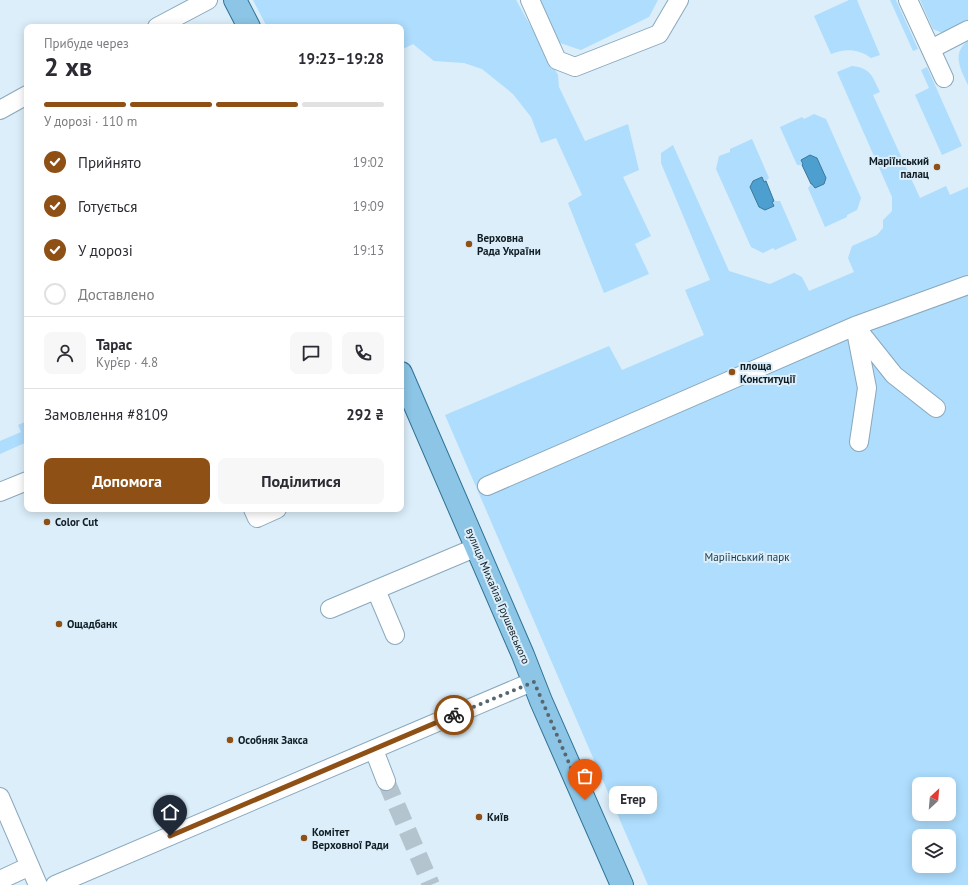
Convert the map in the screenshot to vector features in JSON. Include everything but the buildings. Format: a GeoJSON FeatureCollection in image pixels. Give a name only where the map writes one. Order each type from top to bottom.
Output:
{"type":"FeatureCollection","features":[{"type":"Feature","properties":{"kind":"main road"},"geometry":{"type":"LineString","coordinates":[[235,0],[247,24]]}},
{"type":"Feature","properties":{"kind":"main road","name":"вулиця Михайла Грушевського"},"geometry":{"type":"LineString","coordinates":[[404,380],[477,547],[541,701],[622,885]]}},
{"type":"Feature","properties":{"kind":"street"},"geometry":{"type":"LineString","coordinates":[[163,24],[208,0]]}},
{"type":"Feature","properties":{"kind":"street"},"geometry":{"type":"LineString","coordinates":[[530,0],[557,60],[575,67],[659,34],[679,0]]}},
{"type":"Feature","properties":{"kind":"street"},"geometry":{"type":"LineString","coordinates":[[908,0],[944,78]]}},
{"type":"Feature","properties":{"kind":"street"},"geometry":{"type":"LineString","coordinates":[[931,49],[968,30]]}},
{"type":"Feature","properties":{"kind":"street"},"geometry":{"type":"LineString","coordinates":[[0,110],[24,98]]}},
{"type":"Feature","properties":{"kind":"street"},"geometry":{"type":"LineString","coordinates":[[487,486],[855,326],[968,285]]}},
{"type":"Feature","properties":{"kind":"street"},"geometry":{"type":"LineString","coordinates":[[855,326],[894,375],[936,408]]}},
{"type":"Feature","properties":{"kind":"street"},"geometry":{"type":"LineString","coordinates":[[855,326],[867,388],[859,442]]}},
{"type":"Feature","properties":{"kind":"street"},"geometry":{"type":"LineString","coordinates":[[0,492],[24,482]]}},
{"type":"Feature","properties":{"kind":"street"},"geometry":{"type":"LineString","coordinates":[[254,512],[257,518],[271,512]]}},
{"type":"Feature","properties":{"kind":"street"},"geometry":{"type":"LineString","coordinates":[[330,609],[477,547]]}},
{"type":"Feature","properties":{"kind":"street"},"geometry":{"type":"LineString","coordinates":[[376,590],[395,635]]}},
{"type":"Feature","properties":{"kind":"street"},"geometry":{"type":"LineString","coordinates":[[55,885],[534,682]]}},
{"type":"Feature","properties":{"kind":"street"},"geometry":{"type":"LineString","coordinates":[[374,750],[386,781]]}},
{"type":"Feature","properties":{"kind":"street"},"geometry":{"type":"LineString","coordinates":[[0,797],[38,885]]}},
{"type":"Feature","properties":{"kind":"street"},"geometry":{"type":"LineString","coordinates":[[0,880],[30,866]]}},
{"type":"Feature","properties":{"kind":"green space"},"geometry":{"type":"Polygon","coordinates":[[[253,0],[516,0],[558,75],[559,87],[585,141],[628,124],[639,170],[623,177],[651,236],[635,244],[649,274],[604,293],[568,203],[582,195],[556,138],[541,143],[531,117],[513,94],[482,69],[464,63],[434,61],[413,44],[404,48],[404,24],[265,24],[253,0]]]}},
{"type":"Feature","properties":{"kind":"green space"},"geometry":{"type":"Polygon","coordinates":[[[538,0],[658,0],[649,17],[581,50],[560,43],[549,27],[538,0]]]}},
{"type":"Feature","properties":{"kind":"green space"},"geometry":{"type":"Polygon","coordinates":[[[849,0],[857,0],[880,55],[871,58],[852,50],[831,54],[814,16],[849,0]]]}},
{"type":"Feature","properties":{"kind":"green space"},"geometry":{"type":"Polygon","coordinates":[[[890,0],[896,0],[918,49],[913,51],[890,0]]]}},
{"type":"Feature","properties":{"kind":"green space"},"geometry":{"type":"Polygon","coordinates":[[[920,0],[968,0],[968,26],[945,34],[933,29],[920,0]]]}},
{"type":"Feature","properties":{"kind":"green space"},"geometry":{"type":"Polygon","coordinates":[[[968,41],[968,85],[960,68],[959,56],[963,46],[968,41]]]}},
{"type":"Feature","properties":{"kind":"green space","name":"Маріїнський парк"},"geometry":{"type":"Polygon","coordinates":[[[852,66],[867,71],[873,77],[880,92],[873,95],[920,198],[946,186],[950,195],[968,187],[968,885],[648,885],[445,415],[609,346],[622,370],[704,335],[685,290],[710,280],[661,163],[661,153],[673,145],[729,271],[770,284],[794,273],[802,277],[809,291],[854,272],[848,258],[852,246],[877,235],[883,228],[883,220],[892,211],[892,197],[837,72],[852,66]]]}},
{"type":"Feature","properties":{"kind":"green space"},"geometry":{"type":"Polygon","coordinates":[[[927,67],[962,146],[942,155],[915,95],[929,88],[921,70],[927,67]]]}},
{"type":"Feature","properties":{"kind":"green space"},"geometry":{"type":"Polygon","coordinates":[[[814,114],[826,119],[861,198],[857,210],[847,215],[847,217],[825,227],[808,188],[811,184],[802,165],[797,165],[780,127],[802,117],[804,119],[814,114]]]}},
{"type":"Feature","properties":{"kind":"green space"},"geometry":{"type":"Polygon","coordinates":[[[752,139],[769,178],[766,181],[774,201],[780,201],[797,240],[775,250],[773,248],[763,253],[751,247],[716,169],[719,156],[730,152],[730,149],[752,139]]]}},
{"type":"Feature","properties":{"kind":"green space"},"geometry":{"type":"Polygon","coordinates":[[[24,422],[24,443],[0,454],[0,441],[21,432],[18,425],[24,422]]]}},
{"type":"Feature","properties":{"kind":"shaded area"},"geometry":{"type":"Polygon","coordinates":[[[810,155],[817,158],[826,178],[824,184],[815,188],[811,184],[801,160],[810,155]]]}},
{"type":"Feature","properties":{"kind":"shaded area"},"geometry":{"type":"Polygon","coordinates":[[[762,177],[764,182],[766,181],[774,201],[772,202],[774,206],[765,210],[759,207],[750,187],[753,181],[762,177]]]}},
{"type":"Feature","properties":{"kind":"tunnel"},"geometry":{"type":"LineString","coordinates":[[386,781],[431,885]]}},
{"type":"Feature","properties":{"kind":"way so far"},"geometry":{"type":"LineString","coordinates":[[454,715],[534,682],[585,800]]}},
{"type":"Feature","properties":{"kind":"place","name":"Маріїнський палац"},"geometry":{"type":"Point","coordinates":[937,167]}},
{"type":"Feature","properties":{"kind":"place","name":"Верховна Рада України"},"geometry":{"type":"Point","coordinates":[469,244]}},
{"type":"Feature","properties":{"kind":"place","name":"площа Конституції"},"geometry":{"type":"Point","coordinates":[732,372]}},
{"type":"Feature","properties":{"kind":"place","name":"Color Cut"},"geometry":{"type":"Point","coordinates":[47,522]}},
{"type":"Feature","properties":{"kind":"place","name":"Ощадбанк"},"geometry":{"type":"Point","coordinates":[59,624]}},
{"type":"Feature","properties":{"kind":"place","name":"Особняк Закса"},"geometry":{"type":"Point","coordinates":[230,740]}},
{"type":"Feature","properties":{"kind":"place","name":"Етер"},"geometry":{"type":"Point","coordinates":[585,800]}},
{"type":"Feature","properties":{"kind":"place","name":"Київ"},"geometry":{"type":"Point","coordinates":[479,817]}},
{"type":"Feature","properties":{"kind":"place","name":"Комітет Верховної Ради"},"geometry":{"type":"Point","coordinates":[304,838]}},
{"type":"Feature","properties":{"kind":"route"},"geometry":{"type":"LineString","coordinates":[[170,836],[454,715]]}}]}
